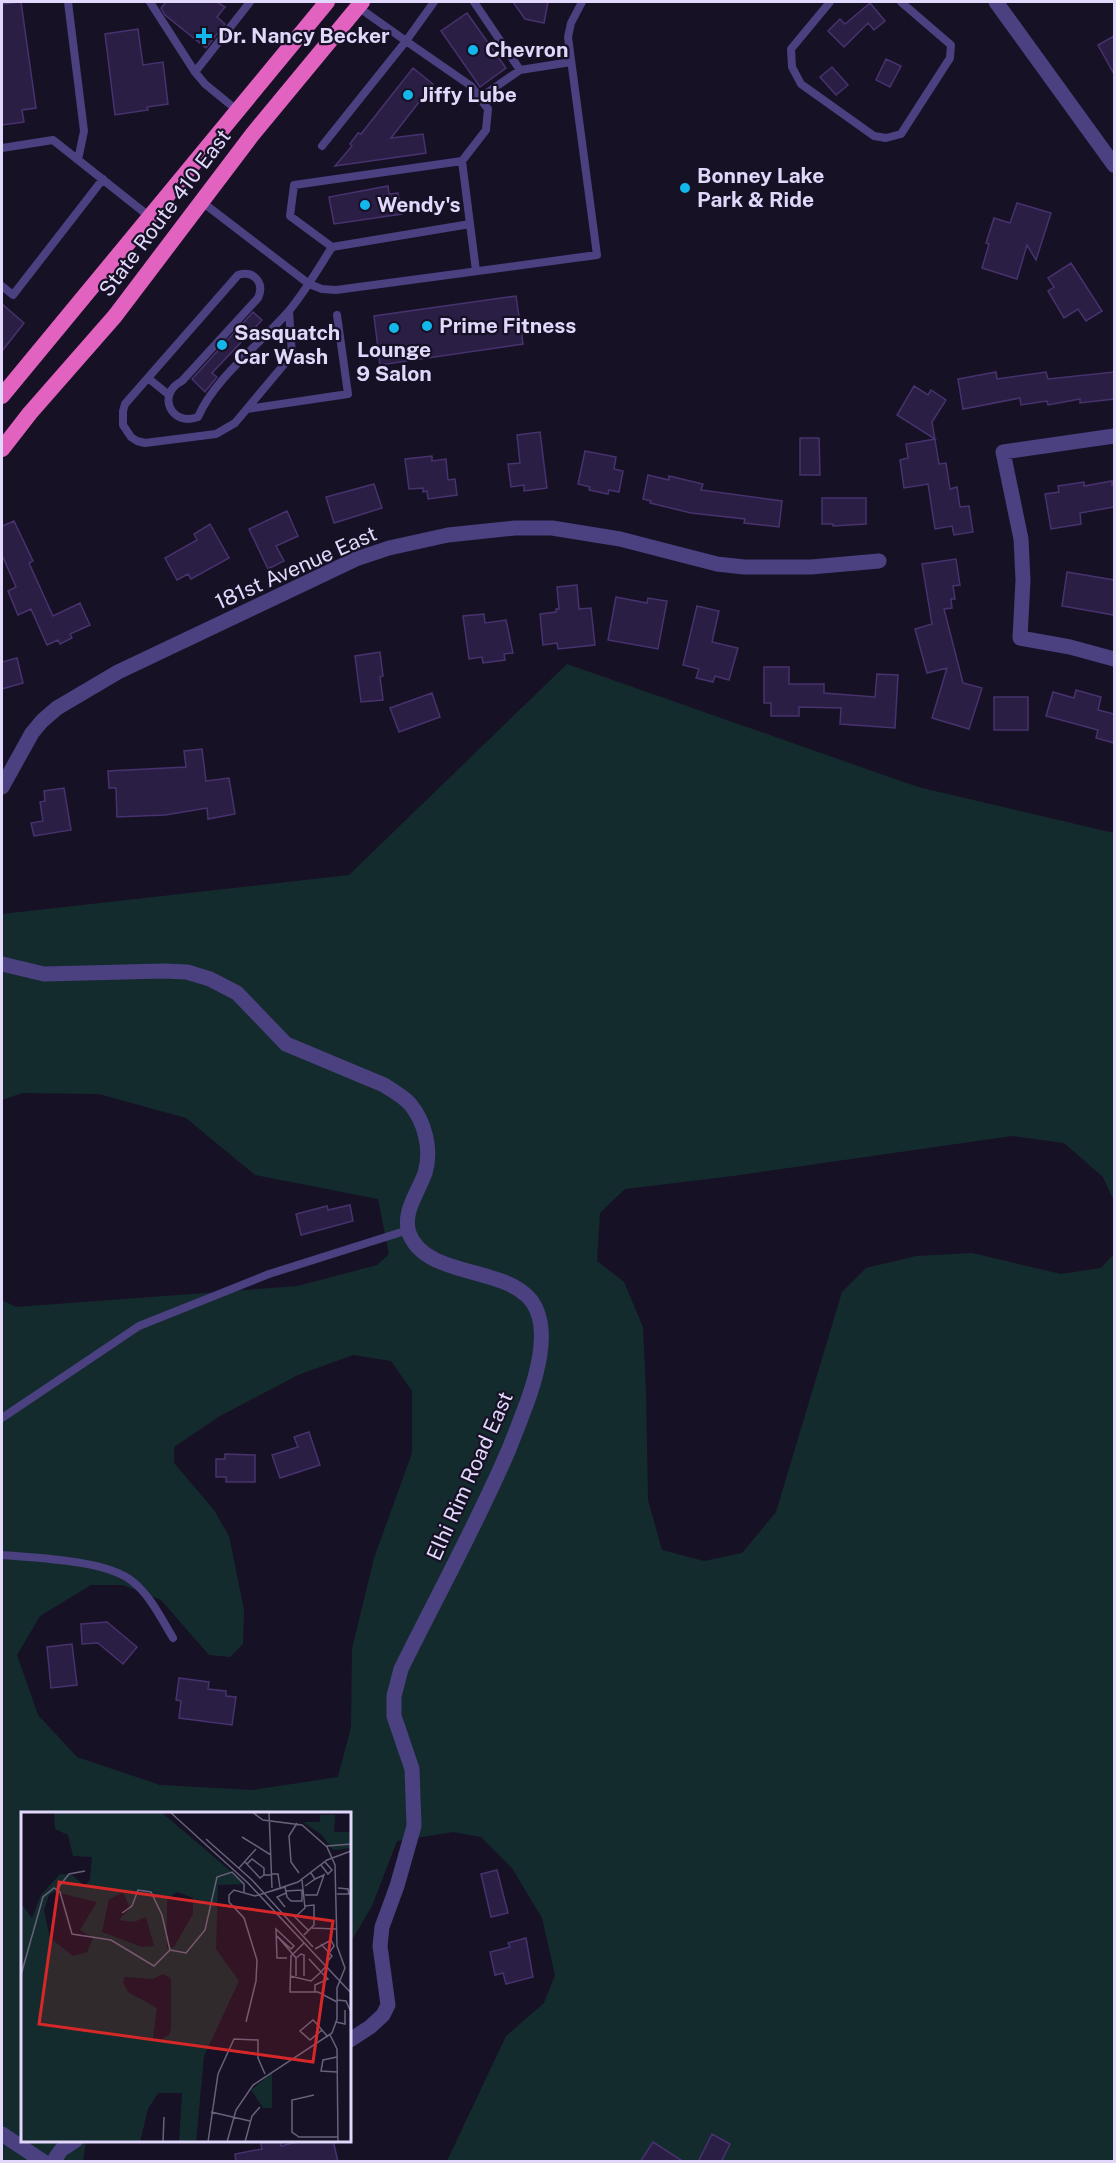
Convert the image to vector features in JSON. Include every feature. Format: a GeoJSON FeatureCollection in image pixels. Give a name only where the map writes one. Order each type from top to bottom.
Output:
{"type":"FeatureCollection","features":[{"type":"Feature","properties":{"kind":"highway","name":"State Route 410 East"},"geometry":{"type":"LineString","coordinates":[[3,390],[150,217],[326,2]]}},
{"type":"Feature","properties":{"kind":"highway","name":"State Route 410 East"},"geometry":{"type":"LineString","coordinates":[[2,449],[30,413],[115,316],[266,117],[360,4]]}},
{"type":"Feature","properties":{"kind":"street"},"geometry":{"type":"LineString","coordinates":[[996,2],[1114,165]]}},
{"type":"Feature","properties":{"kind":"street"},"geometry":{"type":"LineString","coordinates":[[1114,436],[1003,453],[1021,539],[1023,580],[1020,638],[1070,647],[1114,659]]}},
{"type":"Feature","properties":{"kind":"street","name":"181st Avenue East"},"geometry":{"type":"LineString","coordinates":[[2,787],[32,733],[42,720],[75,695],[118,672],[356,559],[389,548],[448,535],[515,528],[552,528],[620,539],[717,564],[744,567],[812,567],[879,561]]}},
{"type":"Feature","properties":{"kind":"street"},"geometry":{"type":"LineString","coordinates":[[2,964],[44,974],[164,971],[187,972],[210,979],[237,993],[286,1044],[384,1085],[409,1102],[422,1124],[427,1147],[426,1172],[412,1203],[408,1230]]}},
{"type":"Feature","properties":{"kind":"street","name":"Elhi Rim Road East"},"geometry":{"type":"LineString","coordinates":[[351,2039],[383,2015],[388,2005],[380,1946],[382,1927],[397,1886],[414,1826],[412,1769],[394,1716],[394,1696],[401,1669],[496,1478],[526,1408],[540,1354],[539,1314],[525,1293],[512,1286],[434,1259],[421,1252],[413,1242],[408,1230]]}},
{"type":"Feature","properties":{"kind":"street"},"geometry":{"type":"LineString","coordinates":[[2,2134],[44,2162]]}},
{"type":"Feature","properties":{"kind":"street"},"geometry":{"type":"LineString","coordinates":[[53,2162],[62,2150],[73,2142]]}},
{"type":"Feature","properties":{"kind":"lane"},"geometry":{"type":"LineString","coordinates":[[68,2],[84,131],[78,160]]}},
{"type":"Feature","properties":{"kind":"lane"},"geometry":{"type":"LineString","coordinates":[[150,2],[195,72],[205,84],[238,111]]}},
{"type":"Feature","properties":{"kind":"lane"},"geometry":{"type":"LineString","coordinates":[[195,72],[250,2]]}},
{"type":"Feature","properties":{"kind":"lane"},"geometry":{"type":"LineString","coordinates":[[322,146],[406,41],[434,2]]}},
{"type":"Feature","properties":{"kind":"lane"},"geometry":{"type":"LineString","coordinates":[[474,2],[520,70]]}},
{"type":"Feature","properties":{"kind":"lane"},"geometry":{"type":"LineString","coordinates":[[202,202],[309,284],[322,289],[336,290],[597,255],[568,38],[571,23],[582,2]]}},
{"type":"Feature","properties":{"kind":"lane"},"geometry":{"type":"LineString","coordinates":[[830,2],[791,49],[792,68],[801,84],[874,136],[886,138],[901,134],[951,58],[951,45],[901,2]]}},
{"type":"Feature","properties":{"kind":"lane"},"geometry":{"type":"LineString","coordinates":[[360,4],[406,41],[471,86],[488,109],[486,130],[462,161],[294,185],[290,216],[332,247],[470,224]]}},
{"type":"Feature","properties":{"kind":"lane"},"geometry":{"type":"LineString","coordinates":[[481,97],[520,70],[571,62]]}},
{"type":"Feature","properties":{"kind":"lane"},"geometry":{"type":"LineString","coordinates":[[2,148],[53,140],[150,217]]}},
{"type":"Feature","properties":{"kind":"lane"},"geometry":{"type":"LineString","coordinates":[[462,161],[476,271]]}},
{"type":"Feature","properties":{"kind":"lane"},"geometry":{"type":"LineString","coordinates":[[2,285],[13,295],[103,180]]}},
{"type":"Feature","properties":{"kind":"lane"},"geometry":{"type":"LineString","coordinates":[[289,311],[292,355],[235,423],[216,434],[145,443],[137,441],[126,431],[123,424],[123,411],[129,399],[238,275],[248,273],[256,278],[261,288],[258,298],[182,381],[171,389],[168,402],[174,414],[185,420],[198,417],[204,403],[215,388],[289,311],[332,247]]}},
{"type":"Feature","properties":{"kind":"lane"},"geometry":{"type":"LineString","coordinates":[[246,409],[348,394],[337,315]]}},
{"type":"Feature","properties":{"kind":"lane"},"geometry":{"type":"LineString","coordinates":[[148,378],[169,395]]}},
{"type":"Feature","properties":{"kind":"lane"},"geometry":{"type":"LineString","coordinates":[[2,1418],[139,1326],[269,1274],[408,1230]]}},
{"type":"Feature","properties":{"kind":"lane"},"geometry":{"type":"LineString","coordinates":[[2,1555],[107,1568],[132,1581],[152,1604],[172,1638]]}},
{"type":"Feature","properties":{"kind":"green space"},"geometry":{"type":"Polygon","coordinates":[[[567,664],[918,787],[1114,833],[1114,1201],[1103,1177],[1064,1143],[1012,1136],[625,1189],[600,1213],[597,1261],[624,1282],[643,1327],[648,1500],[662,1550],[704,1561],[742,1553],[776,1512],[842,1292],[866,1268],[916,1256],[972,1253],[1061,1274],[1101,1268],[1114,1254],[1114,2161],[447,2161],[506,2036],[544,2003],[555,1975],[542,1918],[512,1868],[481,1837],[453,1832],[397,1841],[372,1906],[351,1941],[351,1812],[21,1812],[21,2142],[86,2142],[83,2161],[2,2161],[2,1300],[16,1307],[298,1286],[377,1265],[389,1254],[378,1199],[255,1175],[186,1118],[99,1094],[22,1093],[2,1100],[2,914],[349,875],[567,664]],[[353,1355],[298,1375],[220,1416],[174,1447],[174,1463],[214,1510],[229,1536],[244,1610],[243,1644],[230,1657],[209,1655],[161,1600],[123,1585],[91,1585],[40,1616],[17,1655],[38,1715],[77,1757],[160,1785],[253,1790],[338,1777],[351,1727],[352,1649],[374,1558],[412,1453],[412,1391],[391,1361],[353,1355]]]}},
{"type":"Feature","properties":{"kind":"building"},"geometry":{"type":"Polygon","coordinates":[[[21,2],[36,108],[22,110],[24,122],[2,125],[2,4],[21,2]]]}},
{"type":"Feature","properties":{"kind":"building","name":"Dr. Nancy Becker"},"geometry":{"type":"Polygon","coordinates":[[[166,2],[217,2],[225,7],[217,17],[225,24],[206,48],[165,15],[161,8],[166,2]]]}},
{"type":"Feature","properties":{"kind":"building"},"geometry":{"type":"Polygon","coordinates":[[[513,2],[548,2],[544,23],[525,19],[513,2]]]}},
{"type":"Feature","properties":{"kind":"building"},"geometry":{"type":"Polygon","coordinates":[[[870,3],[885,21],[874,30],[868,23],[844,47],[828,31],[840,19],[845,24],[870,3]]]}},
{"type":"Feature","properties":{"kind":"building","name":"Chevron"},"geometry":{"type":"Polygon","coordinates":[[[467,13],[506,68],[480,87],[441,31],[467,13]]]}},
{"type":"Feature","properties":{"kind":"building"},"geometry":{"type":"Polygon","coordinates":[[[138,29],[143,65],[163,62],[168,104],[147,107],[148,110],[115,115],[105,34],[138,29]]]}},
{"type":"Feature","properties":{"kind":"building"},"geometry":{"type":"Polygon","coordinates":[[[1114,36],[1114,74],[1098,45],[1114,36]]]}},
{"type":"Feature","properties":{"kind":"building"},"geometry":{"type":"Polygon","coordinates":[[[886,59],[901,66],[890,87],[876,80],[886,59]]]}},
{"type":"Feature","properties":{"kind":"building"},"geometry":{"type":"Polygon","coordinates":[[[832,67],[848,85],[836,95],[820,77],[832,67]]]}},
{"type":"Feature","properties":{"kind":"building"},"geometry":{"type":"Polygon","coordinates":[[[413,68],[433,84],[391,138],[423,134],[426,153],[335,166],[352,146],[350,144],[358,133],[361,134],[413,68]]]}},
{"type":"Feature","properties":{"kind":"building","name":"Wendy's"},"geometry":{"type":"Polygon","coordinates":[[[388,186],[389,194],[398,193],[402,214],[334,224],[329,197],[388,186]]]}},
{"type":"Feature","properties":{"kind":"building"},"geometry":{"type":"Polygon","coordinates":[[[1017,203],[1051,213],[1036,260],[1027,245],[1017,279],[982,268],[989,244],[986,243],[994,218],[1010,223],[1017,203]]]}},
{"type":"Feature","properties":{"kind":"building"},"geometry":{"type":"Polygon","coordinates":[[[1071,263],[1102,311],[1086,321],[1078,309],[1064,318],[1048,291],[1054,287],[1048,278],[1071,263]]]}},
{"type":"Feature","properties":{"kind":"building"},"geometry":{"type":"Polygon","coordinates":[[[516,296],[523,344],[380,365],[374,316],[516,296]]]}},
{"type":"Feature","properties":{"kind":"building"},"geometry":{"type":"Polygon","coordinates":[[[2,304],[24,323],[2,351],[2,304]]]}},
{"type":"Feature","properties":{"kind":"building"},"geometry":{"type":"Polygon","coordinates":[[[253,312],[262,320],[212,373],[217,377],[205,392],[192,379],[253,312]]]}},
{"type":"Feature","properties":{"kind":"building"},"geometry":{"type":"Polygon","coordinates":[[[996,372],[997,379],[1046,372],[1048,379],[1114,372],[1114,399],[1080,403],[1080,399],[1048,405],[1047,401],[1021,405],[1020,398],[963,409],[958,379],[996,372]]]}},
{"type":"Feature","properties":{"kind":"building"},"geometry":{"type":"Polygon","coordinates":[[[914,386],[928,395],[931,390],[946,400],[932,422],[935,439],[897,415],[914,386]]]}},
{"type":"Feature","properties":{"kind":"building"},"geometry":{"type":"Polygon","coordinates":[[[540,432],[547,488],[524,491],[524,485],[511,487],[508,464],[520,463],[517,435],[540,432]]]}},
{"type":"Feature","properties":{"kind":"building"},"geometry":{"type":"Polygon","coordinates":[[[800,438],[819,438],[820,475],[800,475],[800,438]]]}},
{"type":"Feature","properties":{"kind":"building"},"geometry":{"type":"Polygon","coordinates":[[[935,439],[939,464],[946,463],[950,489],[957,487],[960,507],[969,506],[973,532],[954,535],[952,526],[935,529],[928,484],[904,488],[900,460],[908,458],[906,444],[935,439]]]}},
{"type":"Feature","properties":{"kind":"building"},"geometry":{"type":"Polygon","coordinates":[[[585,451],[616,457],[614,469],[623,471],[619,492],[609,490],[608,494],[589,490],[590,487],[578,484],[585,451]]]}},
{"type":"Feature","properties":{"kind":"building"},"geometry":{"type":"Polygon","coordinates":[[[432,456],[432,461],[446,459],[448,480],[455,479],[457,495],[428,499],[427,491],[423,492],[423,488],[409,489],[405,459],[432,456]]]}},
{"type":"Feature","properties":{"kind":"building"},"geometry":{"type":"Polygon","coordinates":[[[648,475],[669,480],[669,476],[703,484],[701,490],[782,501],[779,527],[744,523],[745,519],[691,513],[650,503],[651,501],[643,499],[648,475]]]}},
{"type":"Feature","properties":{"kind":"building"},"geometry":{"type":"Polygon","coordinates":[[[1112,481],[1114,507],[1080,513],[1081,524],[1051,529],[1045,494],[1059,492],[1058,486],[1084,482],[1084,486],[1112,481]]]}},
{"type":"Feature","properties":{"kind":"building"},"geometry":{"type":"Polygon","coordinates":[[[374,484],[382,508],[334,523],[326,497],[374,484]]]}},
{"type":"Feature","properties":{"kind":"building"},"geometry":{"type":"Polygon","coordinates":[[[822,498],[866,498],[866,524],[833,526],[833,524],[822,524],[822,498]]]}},
{"type":"Feature","properties":{"kind":"building"},"geometry":{"type":"Polygon","coordinates":[[[287,511],[298,536],[276,546],[284,561],[268,569],[249,529],[287,511]]]}},
{"type":"Feature","properties":{"kind":"building"},"geometry":{"type":"Polygon","coordinates":[[[14,521],[33,561],[29,563],[53,616],[80,603],[90,625],[70,634],[72,638],[60,644],[58,640],[47,645],[31,609],[18,615],[8,591],[16,587],[2,555],[2,526],[14,521]]]}},
{"type":"Feature","properties":{"kind":"building"},"geometry":{"type":"Polygon","coordinates":[[[210,524],[229,558],[191,579],[188,574],[177,580],[165,558],[197,540],[194,534],[210,524]]]}},
{"type":"Feature","properties":{"kind":"building"},"geometry":{"type":"Polygon","coordinates":[[[956,559],[960,585],[953,586],[955,599],[951,599],[952,608],[944,609],[963,683],[982,688],[969,729],[932,718],[947,668],[927,673],[915,629],[932,624],[922,564],[956,559]]]}},
{"type":"Feature","properties":{"kind":"building"},"geometry":{"type":"Polygon","coordinates":[[[1067,572],[1114,580],[1114,615],[1062,606],[1067,572]]]}},
{"type":"Feature","properties":{"kind":"building"},"geometry":{"type":"Polygon","coordinates":[[[577,585],[579,609],[591,608],[595,645],[558,649],[557,643],[543,645],[540,614],[556,612],[556,609],[559,609],[557,587],[577,585]]]}},
{"type":"Feature","properties":{"kind":"building"},"geometry":{"type":"Polygon","coordinates":[[[616,597],[647,603],[648,598],[667,601],[658,649],[608,640],[616,597]]]}},
{"type":"Feature","properties":{"kind":"building"},"geometry":{"type":"Polygon","coordinates":[[[697,606],[719,611],[712,642],[738,648],[729,680],[715,676],[713,682],[696,678],[699,669],[683,665],[697,606]]]}},
{"type":"Feature","properties":{"kind":"building"},"geometry":{"type":"Polygon","coordinates":[[[484,614],[485,623],[506,620],[513,653],[504,654],[505,660],[483,663],[482,657],[469,659],[463,616],[484,614]]]}},
{"type":"Feature","properties":{"kind":"building"},"geometry":{"type":"Polygon","coordinates":[[[380,652],[383,700],[361,702],[355,656],[380,652]]]}},
{"type":"Feature","properties":{"kind":"building"},"geometry":{"type":"Polygon","coordinates":[[[17,658],[23,683],[2,689],[2,662],[17,658]]]}},
{"type":"Feature","properties":{"kind":"building"},"geometry":{"type":"Polygon","coordinates":[[[764,667],[789,667],[789,684],[824,684],[824,693],[875,697],[877,674],[898,675],[895,728],[840,724],[841,708],[799,707],[799,716],[771,716],[771,703],[764,703],[764,667]]]}},
{"type":"Feature","properties":{"kind":"building"},"geometry":{"type":"Polygon","coordinates":[[[1076,690],[1101,697],[1098,710],[1114,714],[1114,743],[1096,738],[1098,730],[1046,716],[1053,692],[1074,698],[1076,690]]]}},
{"type":"Feature","properties":{"kind":"building"},"geometry":{"type":"Polygon","coordinates":[[[432,693],[440,717],[399,732],[390,708],[432,693]]]}},
{"type":"Feature","properties":{"kind":"building"},"geometry":{"type":"Polygon","coordinates":[[[994,697],[1028,697],[1028,730],[994,730],[994,697]]]}},
{"type":"Feature","properties":{"kind":"building"},"geometry":{"type":"Polygon","coordinates":[[[202,749],[206,781],[229,778],[235,814],[208,819],[207,808],[165,815],[117,817],[116,788],[109,788],[108,771],[186,767],[184,751],[202,749]]]}},
{"type":"Feature","properties":{"kind":"building"},"geometry":{"type":"Polygon","coordinates":[[[64,788],[71,830],[34,836],[31,823],[43,821],[40,802],[45,801],[44,791],[64,788]]]}},
{"type":"Feature","properties":{"kind":"building"},"geometry":{"type":"Polygon","coordinates":[[[350,1205],[353,1221],[301,1235],[296,1214],[327,1206],[328,1210],[350,1205]]]}},
{"type":"Feature","properties":{"kind":"building"},"geometry":{"type":"Polygon","coordinates":[[[309,1432],[320,1465],[280,1478],[272,1455],[298,1447],[294,1437],[309,1432]]]}},
{"type":"Feature","properties":{"kind":"building"},"geometry":{"type":"Polygon","coordinates":[[[225,1454],[255,1455],[255,1482],[226,1482],[226,1477],[216,1477],[216,1459],[225,1459],[225,1454]]]}},
{"type":"Feature","properties":{"kind":"building"},"geometry":{"type":"Polygon","coordinates":[[[107,1622],[137,1647],[123,1664],[98,1643],[82,1644],[81,1624],[107,1622]]]}},
{"type":"Feature","properties":{"kind":"building"},"geometry":{"type":"Polygon","coordinates":[[[72,1644],[77,1685],[51,1688],[47,1647],[72,1644]]]}},
{"type":"Feature","properties":{"kind":"building"},"geometry":{"type":"Polygon","coordinates":[[[179,1678],[209,1682],[208,1689],[226,1691],[226,1696],[236,1697],[232,1725],[179,1718],[181,1701],[176,1700],[179,1678]]]}},
{"type":"Feature","properties":{"kind":"building"},"geometry":{"type":"Polygon","coordinates":[[[497,1870],[508,1913],[491,1917],[481,1874],[497,1870]]]}},
{"type":"Feature","properties":{"kind":"building"},"geometry":{"type":"Polygon","coordinates":[[[526,1938],[533,1977],[506,1984],[503,1973],[495,1975],[490,1952],[510,1947],[508,1943],[526,1938]]]}},
{"type":"Feature","properties":{"kind":"building"},"geometry":{"type":"Polygon","coordinates":[[[712,2134],[730,2144],[721,2162],[698,2162],[712,2134]]]}},
{"type":"Feature","properties":{"kind":"building"},"geometry":{"type":"Polygon","coordinates":[[[260,2142],[280,2142],[281,2146],[297,2142],[333,2142],[338,2162],[236,2162],[235,2154],[262,2149],[260,2142]]]}},
{"type":"Feature","properties":{"kind":"building"},"geometry":{"type":"Polygon","coordinates":[[[653,2142],[684,2162],[640,2162],[653,2142]]]}},
{"type":"Feature","properties":{"kind":"place","name":"Dr. Nancy Becker"},"geometry":{"type":"Point","coordinates":[204,36]}},
{"type":"Feature","properties":{"kind":"place","name":"Chevron"},"geometry":{"type":"Point","coordinates":[473,50]}},
{"type":"Feature","properties":{"kind":"place","name":"Jiffy Lube"},"geometry":{"type":"Point","coordinates":[408,95]}},
{"type":"Feature","properties":{"kind":"place","name":"Bonney Lake Park & Ride"},"geometry":{"type":"Point","coordinates":[685,188]}},
{"type":"Feature","properties":{"kind":"place","name":"Wendy's"},"geometry":{"type":"Point","coordinates":[365,205]}},
{"type":"Feature","properties":{"kind":"place","name":"Prime Fitness"},"geometry":{"type":"Point","coordinates":[427,326]}},
{"type":"Feature","properties":{"kind":"place","name":"Lounge 9 Salon"},"geometry":{"type":"Point","coordinates":[394,328]}},
{"type":"Feature","properties":{"kind":"place","name":"Sasquatch Car Wash"},"geometry":{"type":"Point","coordinates":[222,345]}}]}
